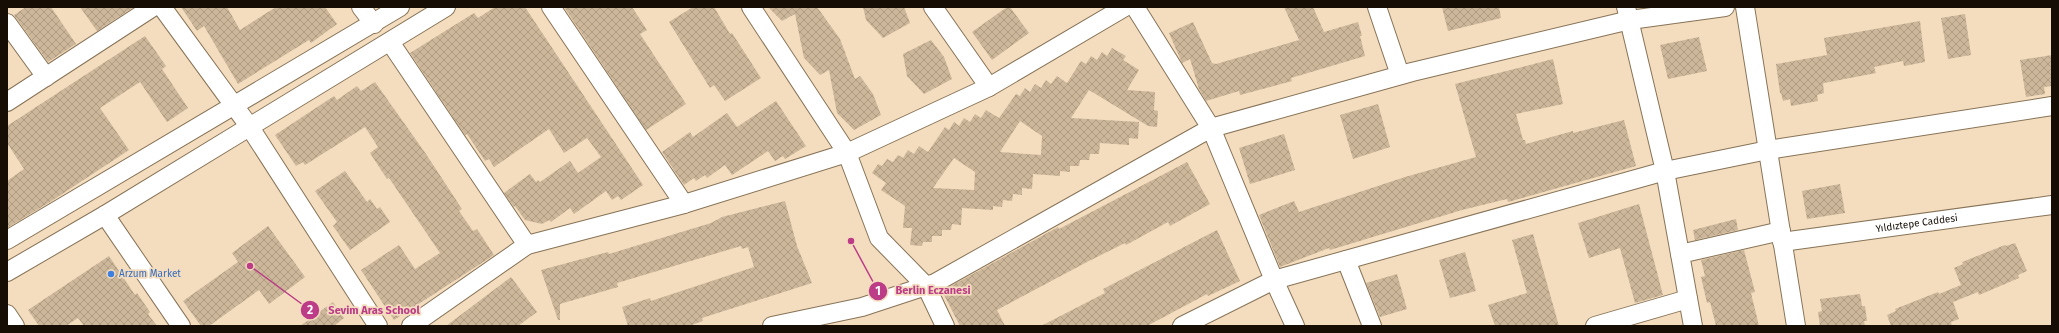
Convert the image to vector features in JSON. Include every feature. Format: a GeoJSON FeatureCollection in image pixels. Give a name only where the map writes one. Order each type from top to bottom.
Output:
{"type":"FeatureCollection","features":[{"type":"Feature","properties":{"kind":"street"},"geometry":{"type":"LineString","coordinates":[[7,102],[153,7]]}},
{"type":"Feature","properties":{"kind":"street"},"geometry":{"type":"LineString","coordinates":[[162,7],[249,126],[378,326]]}},
{"type":"Feature","properties":{"kind":"street"},"geometry":{"type":"LineString","coordinates":[[361,7],[374,24]]}},
{"type":"Feature","properties":{"kind":"street"},"geometry":{"type":"LineString","coordinates":[[7,240],[374,24],[400,7]]}},
{"type":"Feature","properties":{"kind":"street"},"geometry":{"type":"LineString","coordinates":[[7,272],[105,215],[446,7]]}},
{"type":"Feature","properties":{"kind":"street"},"geometry":{"type":"LineString","coordinates":[[551,7],[684,204]]}},
{"type":"Feature","properties":{"kind":"street"},"geometry":{"type":"LineString","coordinates":[[751,7],[847,153],[879,238],[926,286],[945,326]]}},
{"type":"Feature","properties":{"kind":"street"},"geometry":{"type":"LineString","coordinates":[[933,7],[989,87]]}},
{"type":"Feature","properties":{"kind":"street"},"geometry":{"type":"LineString","coordinates":[[411,326],[527,245],[684,204],[847,153],[989,87],[1125,7]]}},
{"type":"Feature","properties":{"kind":"street"},"geometry":{"type":"LineString","coordinates":[[1135,7],[1211,128],[1274,280],[1295,326]]}},
{"type":"Feature","properties":{"kind":"street"},"geometry":{"type":"LineString","coordinates":[[1377,7],[1400,75]]}},
{"type":"Feature","properties":{"kind":"street"},"geometry":{"type":"LineString","coordinates":[[772,326],[862,307],[935,283],[1211,128],[1628,13],[1725,7]]}},
{"type":"Feature","properties":{"kind":"street"},"geometry":{"type":"LineString","coordinates":[[1745,7],[1796,326]]}},
{"type":"Feature","properties":{"kind":"street"},"geometry":{"type":"LineString","coordinates":[[1628,13],[1666,170],[1693,326]]}},
{"type":"Feature","properties":{"kind":"street"},"geometry":{"type":"LineString","coordinates":[[7,23],[46,77]]}},
{"type":"Feature","properties":{"kind":"street"},"geometry":{"type":"LineString","coordinates":[[390,42],[527,245]]}},
{"type":"Feature","properties":{"kind":"street"},"geometry":{"type":"LineString","coordinates":[[1182,326],[1274,280],[1666,170],[1768,150],[2052,106]]}},
{"type":"Feature","properties":{"kind":"street","name":"Yıldıztepe Caddesi"},"geometry":{"type":"LineString","coordinates":[[1680,254],[1781,237],[2052,205]]}},
{"type":"Feature","properties":{"kind":"street"},"geometry":{"type":"LineString","coordinates":[[105,215],[181,326]]}},
{"type":"Feature","properties":{"kind":"street"},"geometry":{"type":"LineString","coordinates":[[1346,260],[1372,326]]}},
{"type":"Feature","properties":{"kind":"street"},"geometry":{"type":"LineString","coordinates":[[1595,326],[1688,299]]}},
{"type":"Feature","properties":{"kind":"street"},"geometry":{"type":"LineString","coordinates":[[7,314],[16,326]]}},
{"type":"Feature","properties":{"kind":"building"},"geometry":{"type":"Polygon","coordinates":[[[26,7],[51,7],[76,44],[48,62],[14,15],[26,7]]]}},
{"type":"Feature","properties":{"kind":"building"},"geometry":{"type":"Polygon","coordinates":[[[80,7],[134,7],[97,31],[80,7]]]}},
{"type":"Feature","properties":{"kind":"building"},"geometry":{"type":"Polygon","coordinates":[[[181,7],[227,7],[240,30],[276,7],[325,7],[337,24],[311,43],[309,40],[238,84],[204,26],[197,31],[181,7]]]}},
{"type":"Feature","properties":{"kind":"building"},"geometry":{"type":"Polygon","coordinates":[[[495,7],[525,7],[643,185],[621,200],[618,196],[612,200],[606,191],[574,214],[570,208],[551,222],[549,220],[542,224],[525,220],[515,206],[514,207],[504,193],[530,174],[536,182],[538,180],[540,182],[570,161],[578,173],[601,157],[587,138],[564,153],[549,129],[494,167],[489,159],[485,161],[467,134],[465,135],[410,53],[474,13],[478,18],[495,7]]]}},
{"type":"Feature","properties":{"kind":"building"},"geometry":{"type":"Polygon","coordinates":[[[564,7],[632,7],[647,30],[640,34],[686,104],[646,130],[564,7]]]}},
{"type":"Feature","properties":{"kind":"building"},"geometry":{"type":"Polygon","coordinates":[[[693,7],[714,7],[730,34],[732,33],[761,78],[725,101],[714,85],[710,88],[669,22],[693,7]]]}},
{"type":"Feature","properties":{"kind":"building"},"geometry":{"type":"Polygon","coordinates":[[[768,7],[817,7],[840,39],[855,79],[860,76],[873,94],[881,115],[854,130],[837,113],[829,70],[820,75],[804,58],[795,14],[782,21],[768,7]]]}},
{"type":"Feature","properties":{"kind":"building"},"geometry":{"type":"Polygon","coordinates":[[[863,7],[904,7],[910,23],[883,38],[866,20],[863,7]]]}},
{"type":"Feature","properties":{"kind":"building"},"geometry":{"type":"Polygon","coordinates":[[[1007,7],[1010,7],[1029,33],[992,60],[972,32],[1007,7]]]}},
{"type":"Feature","properties":{"kind":"building"},"geometry":{"type":"Polygon","coordinates":[[[1284,7],[1313,7],[1324,32],[1358,22],[1365,56],[1291,78],[1292,81],[1240,95],[1239,91],[1206,101],[1199,89],[1190,59],[1182,63],[1169,33],[1193,22],[1212,63],[1216,64],[1299,40],[1284,7]]]}},
{"type":"Feature","properties":{"kind":"building"},"geometry":{"type":"Polygon","coordinates":[[[1442,7],[1499,7],[1501,18],[1448,31],[1442,7]]]}},
{"type":"Feature","properties":{"kind":"building"},"geometry":{"type":"Polygon","coordinates":[[[1965,14],[1971,55],[1948,59],[1941,18],[1965,14]]]}},
{"type":"Feature","properties":{"kind":"building"},"geometry":{"type":"Polygon","coordinates":[[[1920,21],[1925,62],[1904,66],[1903,61],[1874,67],[1876,73],[1824,83],[1824,93],[1817,95],[1818,101],[1791,106],[1790,99],[1783,101],[1780,93],[1776,64],[1827,55],[1824,38],[1920,21]]]}},
{"type":"Feature","properties":{"kind":"building"},"geometry":{"type":"Polygon","coordinates":[[[145,36],[166,66],[162,69],[188,108],[167,122],[140,82],[100,108],[129,150],[50,202],[7,228],[7,181],[24,169],[7,143],[7,126],[145,36]]]}},
{"type":"Feature","properties":{"kind":"building"},"geometry":{"type":"Polygon","coordinates":[[[1699,37],[1707,71],[1668,79],[1660,45],[1699,37]]]}},
{"type":"Feature","properties":{"kind":"building"},"geometry":{"type":"Polygon","coordinates":[[[931,40],[944,57],[952,79],[924,94],[907,76],[903,54],[931,40]]]}},
{"type":"Feature","properties":{"kind":"building"},"geometry":{"type":"Polygon","coordinates":[[[1112,48],[1126,56],[1123,60],[1139,70],[1127,90],[1155,92],[1154,110],[1158,111],[1157,127],[1148,126],[1089,90],[1071,118],[1139,122],[1138,139],[1129,138],[1129,145],[1100,143],[1099,154],[1090,154],[1089,160],[1080,160],[1079,166],[1070,166],[1070,172],[1060,171],[1060,176],[1033,174],[1032,189],[1022,188],[1022,195],[1013,194],[1012,201],[1003,200],[1002,207],[993,206],[993,210],[962,208],[961,225],[952,224],[951,230],[942,230],[942,236],[932,236],[932,242],[923,242],[922,246],[910,245],[912,228],[903,228],[905,206],[881,190],[886,183],[872,173],[878,164],[882,166],[887,159],[893,162],[898,155],[903,158],[908,150],[914,154],[919,146],[928,152],[945,127],[949,130],[954,122],[959,126],[964,118],[970,122],[975,114],[981,118],[986,110],[999,118],[1016,94],[1020,96],[1025,88],[1030,92],[1035,84],[1041,88],[1046,80],[1051,84],[1057,76],[1067,83],[1081,61],[1086,64],[1091,56],[1097,60],[1102,52],[1107,56],[1112,48]],[[1020,121],[1000,152],[1041,155],[1042,136],[1020,121]],[[954,158],[933,188],[974,190],[975,172],[954,158]]]}},
{"type":"Feature","properties":{"kind":"building"},"geometry":{"type":"Polygon","coordinates":[[[2052,55],[2052,86],[2044,87],[2045,94],[2026,97],[2020,60],[2052,55]]]}},
{"type":"Feature","properties":{"kind":"building"},"geometry":{"type":"Polygon","coordinates":[[[1553,59],[1563,104],[1516,114],[1523,140],[1525,140],[1526,144],[1573,131],[1573,133],[1624,120],[1636,166],[1508,202],[1507,199],[1462,210],[1330,250],[1329,248],[1280,267],[1259,215],[1294,201],[1299,212],[1405,177],[1476,157],[1455,84],[1553,59]]]}},
{"type":"Feature","properties":{"kind":"building"},"geometry":{"type":"Polygon","coordinates":[[[375,82],[426,154],[462,209],[459,211],[473,231],[477,229],[494,255],[394,320],[361,270],[399,245],[415,269],[440,253],[389,178],[387,179],[370,153],[378,147],[365,127],[305,165],[303,162],[296,166],[275,135],[334,96],[337,100],[357,86],[361,91],[375,82]]]}},
{"type":"Feature","properties":{"kind":"building"},"geometry":{"type":"Polygon","coordinates":[[[776,101],[806,146],[785,159],[783,156],[775,161],[768,151],[732,175],[725,165],[707,178],[705,175],[696,181],[694,178],[684,185],[662,152],[690,132],[693,137],[727,113],[737,127],[776,101]]]}},
{"type":"Feature","properties":{"kind":"building"},"geometry":{"type":"Polygon","coordinates":[[[1378,104],[1390,147],[1353,159],[1340,115],[1378,104]]]}},
{"type":"Feature","properties":{"kind":"building"},"geometry":{"type":"Polygon","coordinates":[[[1284,134],[1295,170],[1250,184],[1239,148],[1284,134]]]}},
{"type":"Feature","properties":{"kind":"building"},"geometry":{"type":"Polygon","coordinates":[[[1187,162],[1210,204],[1170,226],[1168,222],[1126,245],[1125,243],[997,310],[1005,326],[960,326],[942,291],[1058,227],[1059,229],[1187,162]]]}},
{"type":"Feature","properties":{"kind":"building"},"geometry":{"type":"Polygon","coordinates":[[[345,171],[367,202],[370,199],[377,209],[380,207],[390,222],[350,250],[333,226],[337,222],[315,191],[345,171]]]}},
{"type":"Feature","properties":{"kind":"building"},"geometry":{"type":"Polygon","coordinates":[[[1840,184],[1845,213],[1807,219],[1802,191],[1840,184]]]}},
{"type":"Feature","properties":{"kind":"building"},"geometry":{"type":"Polygon","coordinates":[[[785,201],[797,246],[812,283],[702,318],[703,321],[689,326],[628,326],[622,307],[650,298],[651,301],[754,267],[748,247],[742,249],[741,246],[617,283],[618,287],[560,304],[560,320],[558,320],[541,270],[608,252],[609,254],[711,223],[722,217],[785,201]]]}},
{"type":"Feature","properties":{"kind":"building"},"geometry":{"type":"Polygon","coordinates":[[[1639,204],[1663,295],[1635,303],[1620,248],[1589,258],[1578,223],[1639,204]]]}},
{"type":"Feature","properties":{"kind":"building"},"geometry":{"type":"Polygon","coordinates":[[[1736,219],[1738,230],[1695,240],[1693,230],[1736,219]]]}},
{"type":"Feature","properties":{"kind":"building"},"geometry":{"type":"Polygon","coordinates":[[[268,226],[305,277],[269,304],[259,290],[209,326],[201,326],[183,301],[238,262],[232,253],[268,226]]]}},
{"type":"Feature","properties":{"kind":"building"},"geometry":{"type":"Polygon","coordinates":[[[1217,230],[1240,281],[1208,296],[1207,294],[1147,326],[1041,326],[1105,293],[1103,289],[1217,230]]]}},
{"type":"Feature","properties":{"kind":"building"},"geometry":{"type":"Polygon","coordinates":[[[1533,234],[1559,326],[1495,326],[1488,305],[1527,293],[1512,240],[1533,234]]]}},
{"type":"Feature","properties":{"kind":"building"},"geometry":{"type":"Polygon","coordinates":[[[2015,243],[2027,271],[2018,275],[2019,278],[1979,295],[1978,292],[1953,302],[1959,319],[1951,322],[1952,326],[1891,326],[1887,315],[1896,311],[1895,309],[1938,292],[1939,294],[1961,285],[1954,268],[1963,264],[1962,262],[2005,245],[2015,243]]]}},
{"type":"Feature","properties":{"kind":"building"},"geometry":{"type":"Polygon","coordinates":[[[1744,250],[1755,292],[1751,293],[1759,326],[1716,326],[1710,302],[1707,303],[1701,277],[1705,276],[1701,260],[1744,250]]]}},
{"type":"Feature","properties":{"kind":"building"},"geometry":{"type":"Polygon","coordinates":[[[1465,252],[1476,291],[1450,298],[1439,260],[1465,252]]]}},
{"type":"Feature","properties":{"kind":"building"},"geometry":{"type":"Polygon","coordinates":[[[109,256],[135,295],[137,293],[150,312],[148,314],[157,326],[84,326],[78,318],[66,326],[39,326],[28,310],[109,256]]]}},
{"type":"Feature","properties":{"kind":"building"},"geometry":{"type":"Polygon","coordinates":[[[1397,274],[1407,309],[1380,317],[1366,283],[1397,274]]]}},
{"type":"Feature","properties":{"kind":"building"},"geometry":{"type":"Polygon","coordinates":[[[511,277],[537,312],[518,326],[446,326],[511,277]]]}},
{"type":"Feature","properties":{"kind":"building"},"geometry":{"type":"Polygon","coordinates":[[[1860,294],[1862,306],[1865,306],[1867,321],[1864,321],[1865,326],[1820,326],[1818,312],[1822,311],[1820,299],[1860,294]]]}},
{"type":"Feature","properties":{"kind":"building"},"geometry":{"type":"Polygon","coordinates":[[[333,302],[344,318],[334,326],[300,326],[333,302]]]}},
{"type":"Feature","properties":{"kind":"place","name":"Berlin Eczanesi"},"geometry":{"type":"Point","coordinates":[851,241]}},
{"type":"Feature","properties":{"kind":"place","name":"Sevim Aras School"},"geometry":{"type":"Point","coordinates":[250,266]}},
{"type":"Feature","properties":{"kind":"place","name":"Arzum Market"},"geometry":{"type":"Point","coordinates":[111,274]}}]}
